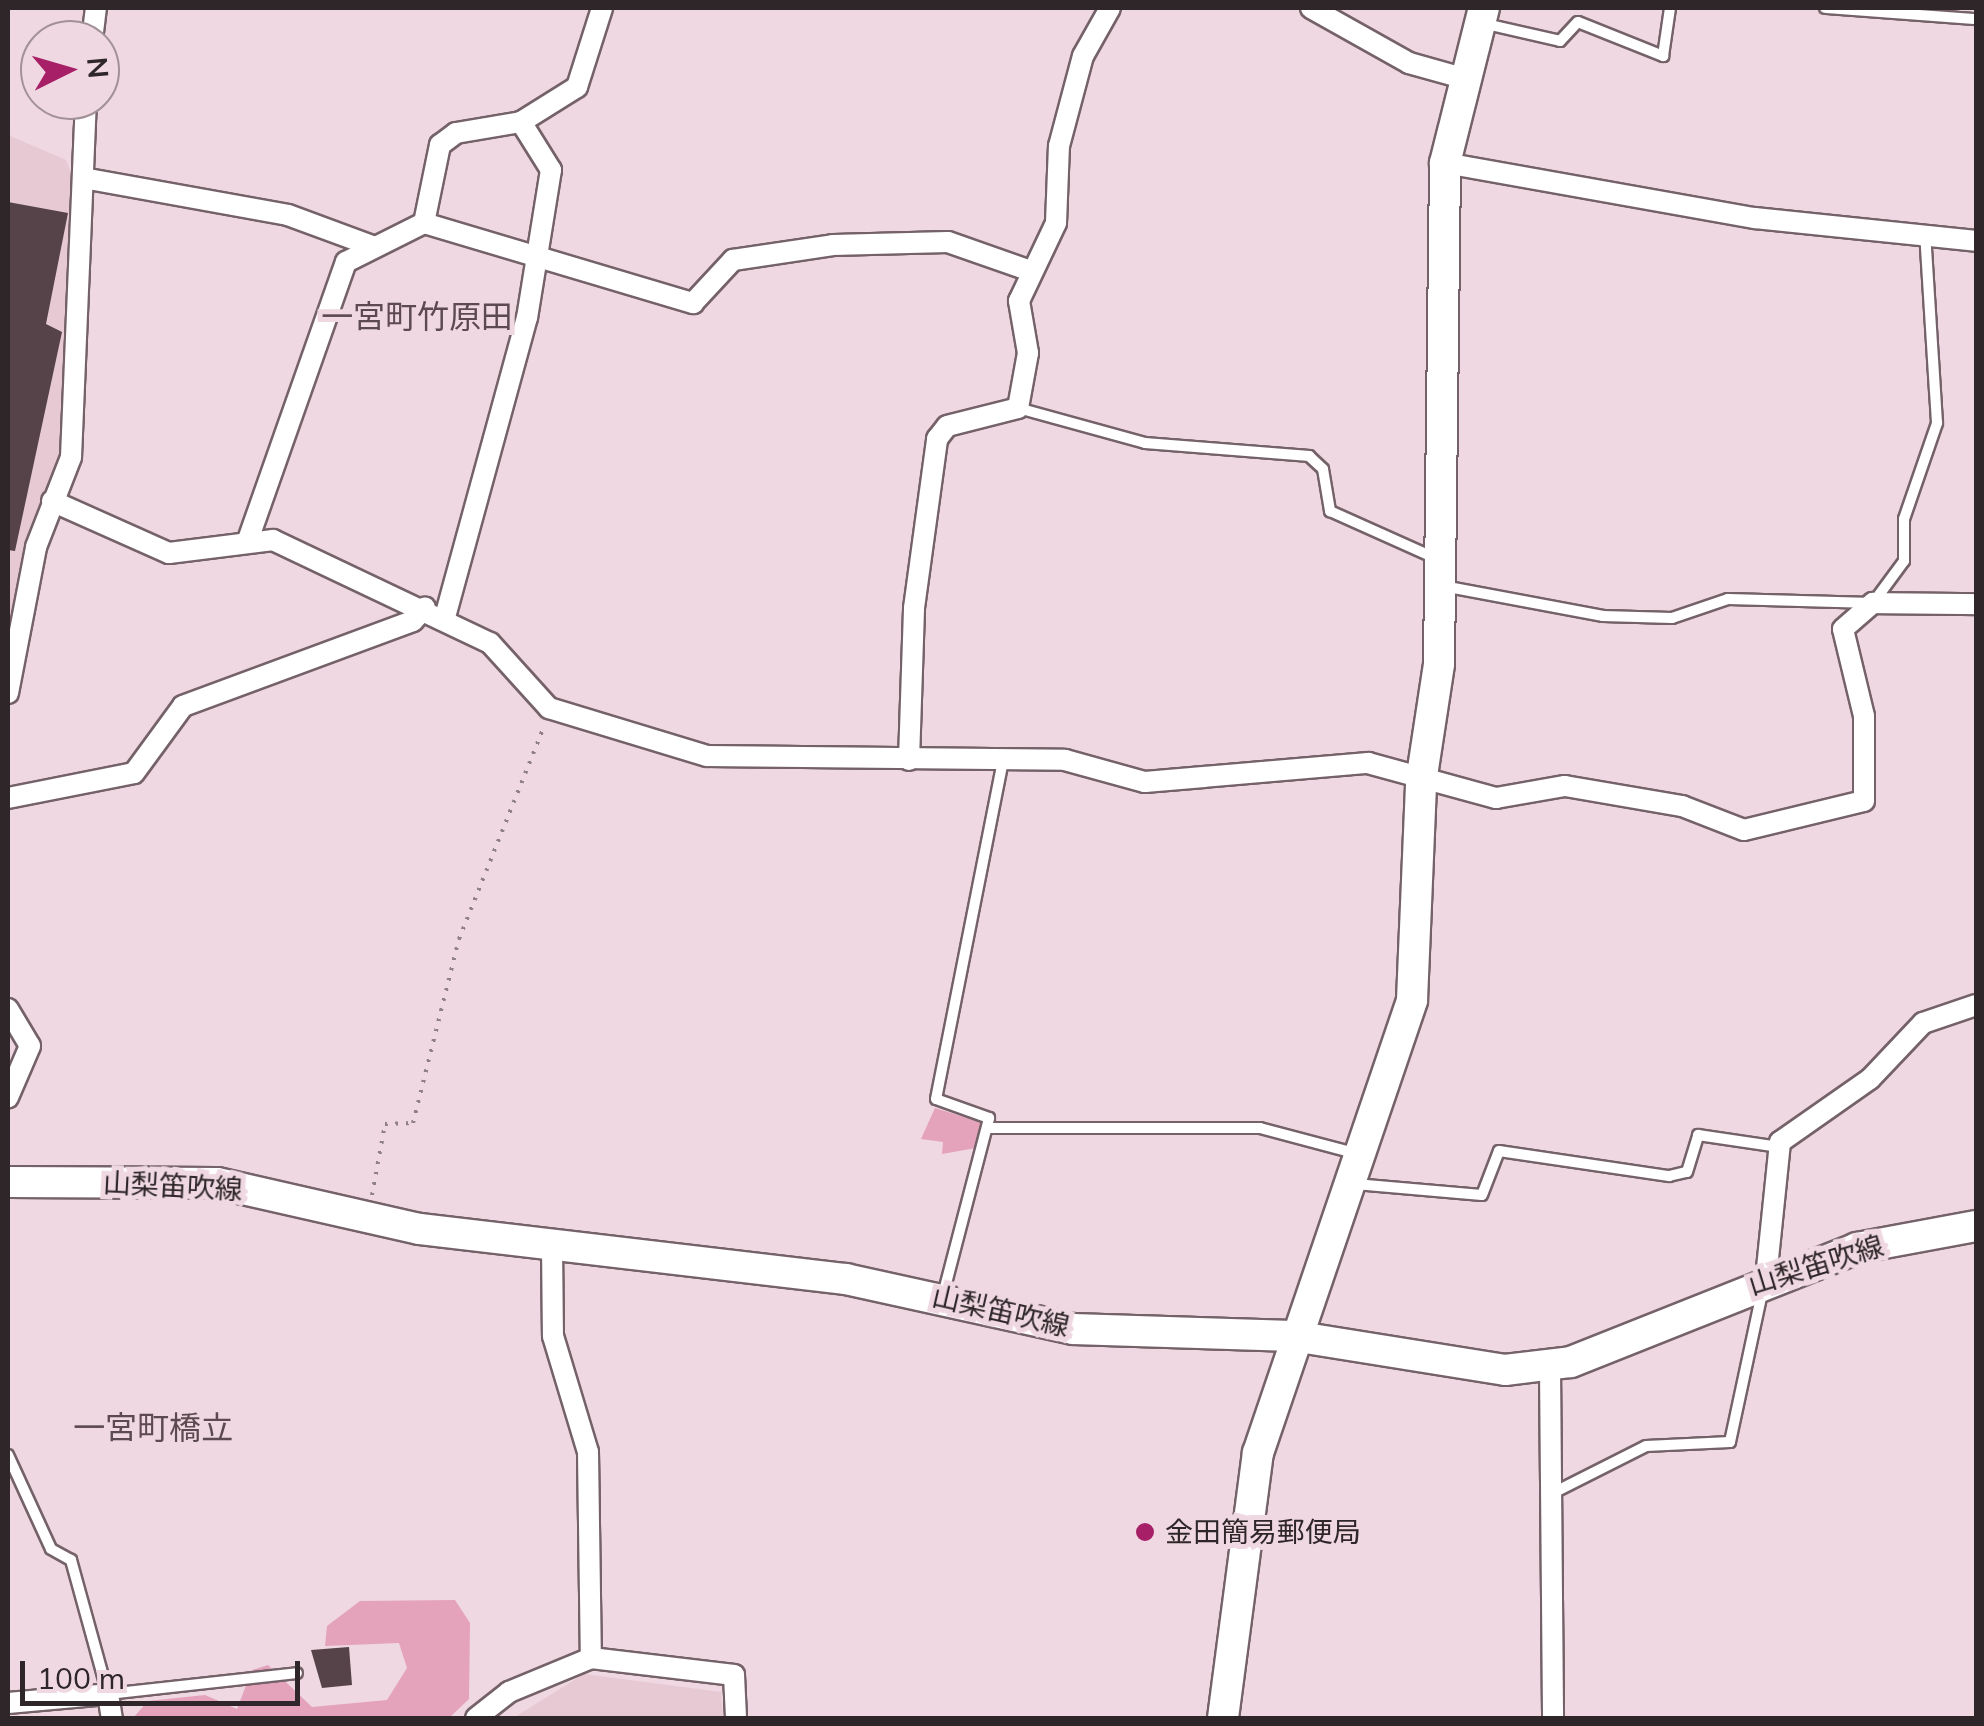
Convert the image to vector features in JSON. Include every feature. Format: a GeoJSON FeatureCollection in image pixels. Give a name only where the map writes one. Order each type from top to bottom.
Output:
{"type":"FeatureCollection","features":[{"type":"Feature","properties":{"kind":"main road"},"geometry":{"type":"LineString","coordinates":[[1223,1718],[1258,1453],[1292,1336],[1358,1170],[1412,1000],[1421,782],[1439,664],[1437,572],[1445,163],[1482,15]]}},
{"type":"Feature","properties":{"kind":"main road","name":"山梨笛吹線"},"geometry":{"type":"LineString","coordinates":[[8,1182],[217,1182],[367,1218],[942,1296],[1114,1335],[1292,1336],[1505,1370],[1550,1368],[1766,1278],[1858,1248],[1976,1226]]}},
{"type":"Feature","properties":{"kind":"street"},"geometry":{"type":"LineString","coordinates":[[424,223],[440,146],[456,133],[520,122],[576,87],[602,8]]}},
{"type":"Feature","properties":{"kind":"street"},"geometry":{"type":"LineString","coordinates":[[909,760],[914,608],[936,439],[947,426],[1018,408],[1028,353],[1019,301],[1056,224],[1060,146],[1083,56],[1110,8]]}},
{"type":"Feature","properties":{"kind":"street"},"geometry":{"type":"LineString","coordinates":[[1311,8],[1409,63],[1466,79]]}},
{"type":"Feature","properties":{"kind":"street"},"geometry":{"type":"LineString","coordinates":[[8,693],[52,501],[71,457],[85,120]]}},
{"type":"Feature","properties":{"kind":"street"},"geometry":{"type":"LineString","coordinates":[[446,617],[536,256],[551,170],[520,122]]}},
{"type":"Feature","properties":{"kind":"street"},"geometry":{"type":"LineString","coordinates":[[1445,163],[1755,218],[1925,230],[1976,240]]}},
{"type":"Feature","properties":{"kind":"street"},"geometry":{"type":"LineString","coordinates":[[83,178],[288,215],[372,246]]}},
{"type":"Feature","properties":{"kind":"street"},"geometry":{"type":"LineString","coordinates":[[248,540],[346,262],[424,223],[693,303],[733,260],[833,245],[948,242],[1032,272]]}},
{"type":"Feature","properties":{"kind":"street"},"geometry":{"type":"LineString","coordinates":[[52,501],[170,553],[248,540],[273,540],[446,617],[490,644],[549,708],[707,756],[1004,758],[1102,767],[1145,782],[1368,763],[1421,782],[1496,798],[1566,786],[1682,806],[1744,830],[1864,801],[1864,716],[1842,629],[1873,603],[1976,604]]}},
{"type":"Feature","properties":{"kind":"street"},"geometry":{"type":"LineString","coordinates":[[8,798],[134,773],[184,706],[413,621],[425,607]]}},
{"type":"Feature","properties":{"kind":"street"},"geometry":{"type":"LineString","coordinates":[[1766,1278],[1779,1147],[1793,1127],[1870,1079],[1923,1023],[1976,1005]]}},
{"type":"Feature","properties":{"kind":"street"},"geometry":{"type":"LineString","coordinates":[[8,1009],[30,1046],[8,1097]]}},
{"type":"Feature","properties":{"kind":"street"},"geometry":{"type":"LineString","coordinates":[[552,1245],[553,1336],[588,1452],[591,1658]]}},
{"type":"Feature","properties":{"kind":"street"},"geometry":{"type":"LineString","coordinates":[[1550,1368],[1548,1495],[1553,1718]]}},
{"type":"Feature","properties":{"kind":"street"},"geometry":{"type":"LineString","coordinates":[[476,1718],[508,1692],[591,1658],[734,1675],[736,1718]]}},
{"type":"Feature","properties":{"kind":"street"},"geometry":{"type":"LineString","coordinates":[[8,1703],[108,1694],[112,1718]]}},
{"type":"Feature","properties":{"kind":"lane"},"geometry":{"type":"LineString","coordinates":[[1482,15],[1560,41],[1578,22],[1663,56],[1670,8]]}},
{"type":"Feature","properties":{"kind":"lane"},"geometry":{"type":"LineString","coordinates":[[1825,8],[1976,20]]}},
{"type":"Feature","properties":{"kind":"lane"},"geometry":{"type":"LineString","coordinates":[[1018,408],[1145,444],[1309,456],[1323,468],[1330,511],[1437,572],[1602,616],[1672,618],[1728,599],[1873,603],[1904,561],[1904,519],[1937,423],[1925,230]]}},
{"type":"Feature","properties":{"kind":"lane"},"geometry":{"type":"LineString","coordinates":[[942,1296],[988,1118],[936,1099],[1004,758]]}},
{"type":"Feature","properties":{"kind":"lane"},"geometry":{"type":"LineString","coordinates":[[988,1128],[1138,1135],[1260,1128],[1358,1170],[1482,1194],[1499,1151],[1669,1176],[1687,1172],[1698,1136],[1779,1147]]}},
{"type":"Feature","properties":{"kind":"lane"},"geometry":{"type":"LineString","coordinates":[[1548,1495],[1646,1446],[1730,1442],[1766,1278]]}},
{"type":"Feature","properties":{"kind":"lane"},"geometry":{"type":"LineString","coordinates":[[8,1455],[51,1549],[71,1560],[108,1694],[298,1673]]}},
{"type":"Feature","properties":{"kind":"path"},"geometry":{"type":"LineString","coordinates":[[367,1218],[385,1124],[413,1124],[459,940],[549,708]]}},
{"type":"Feature","properties":{"kind":"shaded area"},"geometry":{"type":"Polygon","coordinates":[[[8,135],[66,160],[83,204],[66,458],[8,661],[8,135]]]}},
{"type":"Feature","properties":{"kind":"shaded area"},"geometry":{"type":"Polygon","coordinates":[[[935,1108],[983,1123],[976,1148],[942,1154],[943,1142],[921,1139],[935,1108]]]}},
{"type":"Feature","properties":{"kind":"shaded area"},"geometry":{"type":"Polygon","coordinates":[[[455,1600],[470,1623],[469,1699],[449,1718],[133,1718],[148,1701],[205,1695],[237,1709],[252,1670],[268,1665],[312,1707],[387,1700],[407,1668],[399,1643],[325,1646],[327,1626],[360,1601],[455,1600]]]}},
{"type":"Feature","properties":{"kind":"shaded area"},"geometry":{"type":"Polygon","coordinates":[[[584,1674],[721,1692],[723,1718],[513,1718],[584,1674]]]}},
{"type":"Feature","properties":{"kind":"building"},"geometry":{"type":"Polygon","coordinates":[[[8,202],[68,213],[46,324],[62,332],[15,551],[8,550],[8,202]]]}},
{"type":"Feature","properties":{"kind":"building"},"geometry":{"type":"Polygon","coordinates":[[[349,1647],[352,1685],[322,1688],[311,1650],[349,1647]]]}},
{"type":"Feature","properties":{"kind":"place","name":"金田簡易郵便局"},"geometry":{"type":"Point","coordinates":[1145,1532]}},
{"type":"Feature","properties":{"kind":"district","name":"一宮町竹原田"},"geometry":{"type":"Point","coordinates":[417,316]}},
{"type":"Feature","properties":{"kind":"district","name":"一宮町橋立"},"geometry":{"type":"Point","coordinates":[153,1427]}}]}
